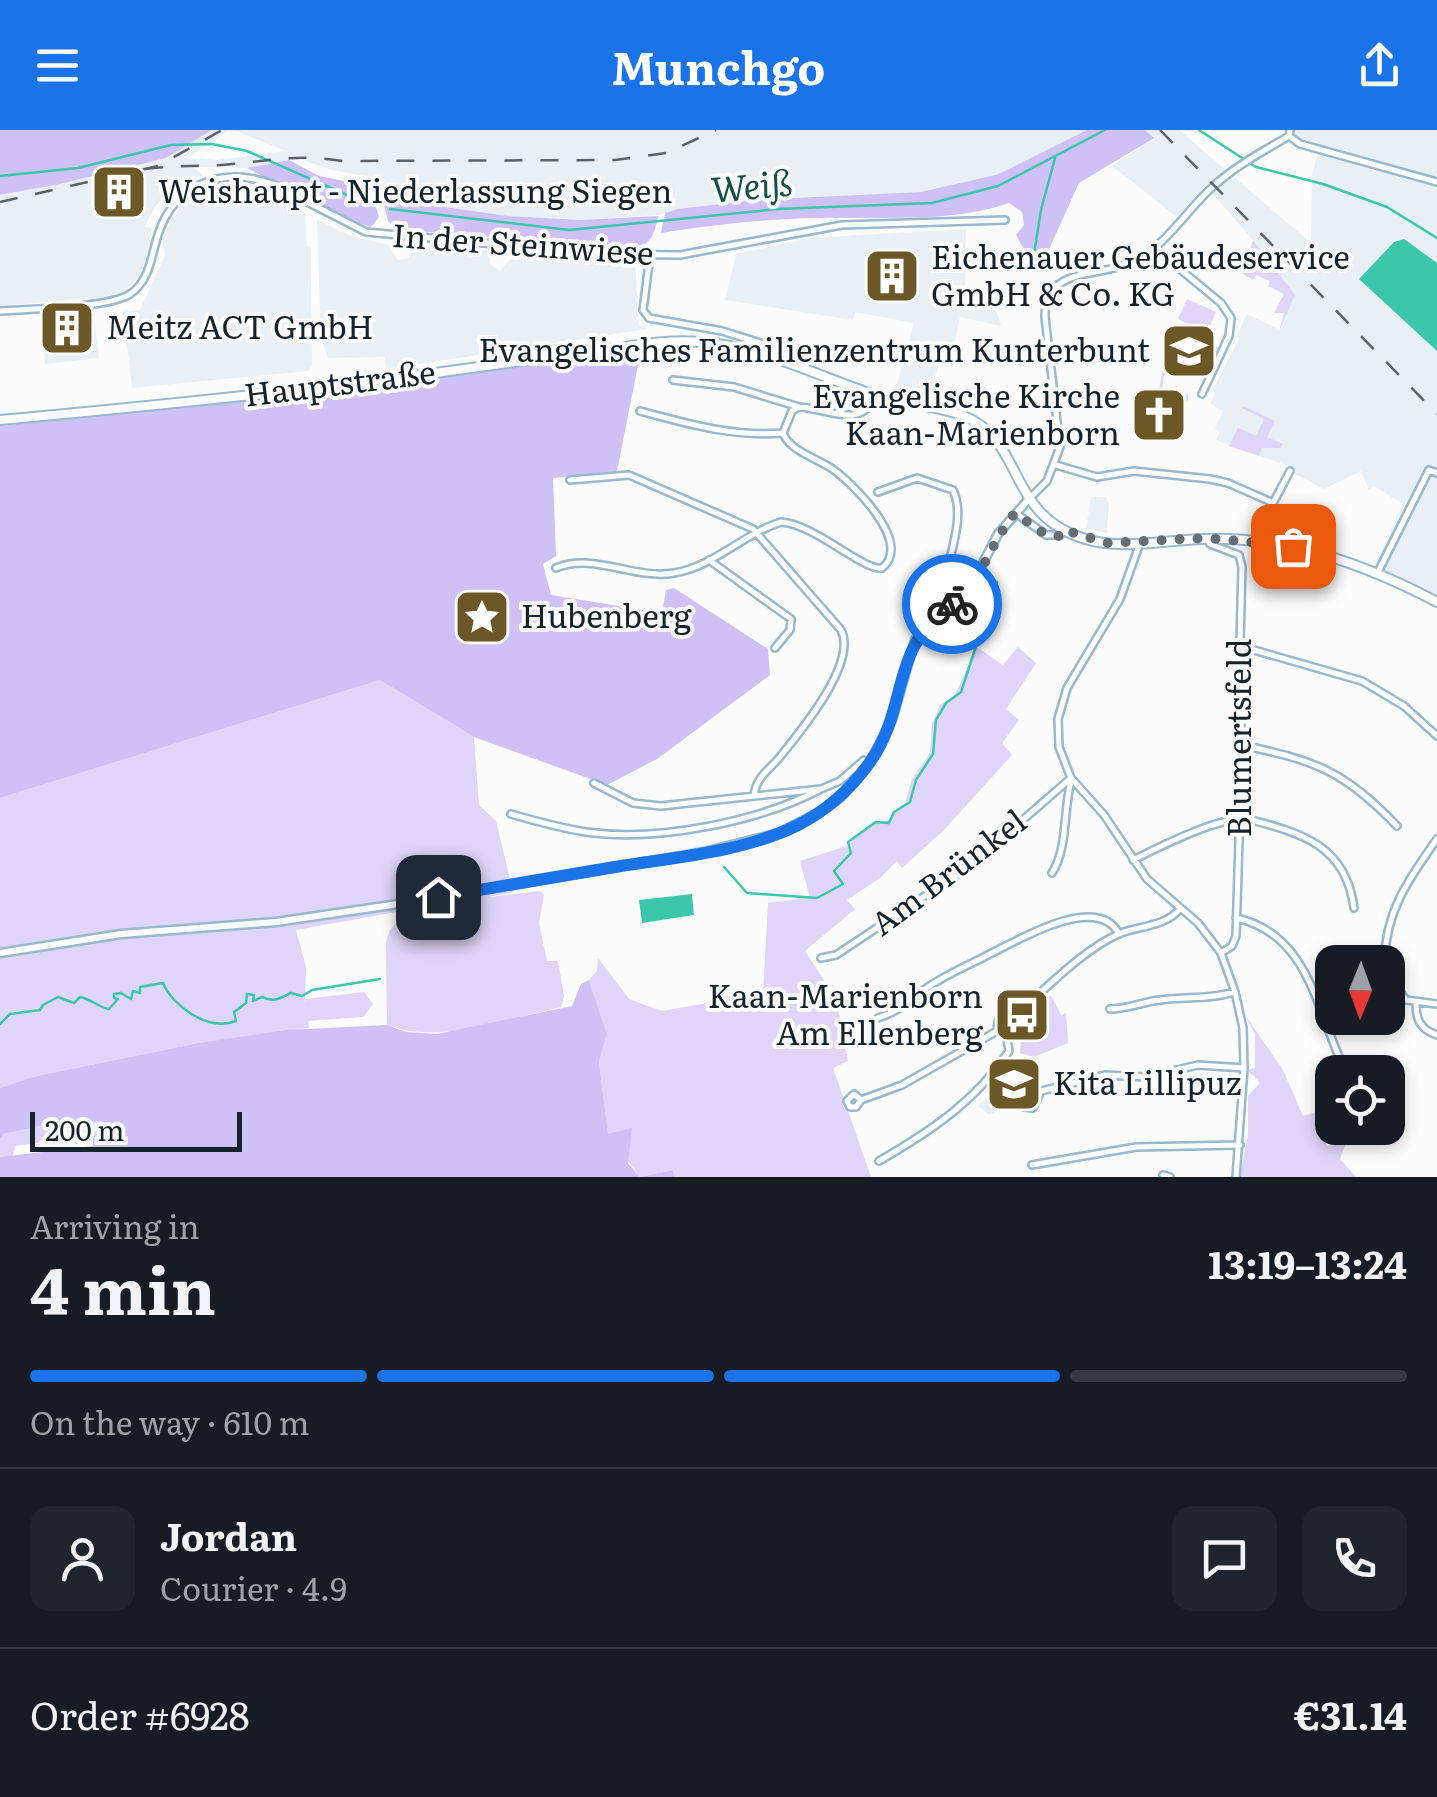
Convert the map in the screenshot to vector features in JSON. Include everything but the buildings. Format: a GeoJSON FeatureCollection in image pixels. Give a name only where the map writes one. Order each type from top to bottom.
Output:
{"type":"FeatureCollection","features":[{"type":"Feature","properties":{"kind":"main road","name":"Hauptstraße"},"geometry":{"type":"LineString","coordinates":[[0,420],[365,382],[678,341],[747,349],[876,395],[961,415],[986,427],[1001,446],[1028,500],[1065,530],[1095,542],[1254,540],[1299,548],[1378,574],[1437,602]]}},
{"type":"Feature","properties":{"kind":"street"},"geometry":{"type":"LineString","coordinates":[[0,953],[121,934],[276,922],[412,902],[755,840],[789,829],[841,796],[870,762],[892,720],[915,640],[928,622],[969,590],[998,534],[1047,481],[1056,465],[1061,433],[1045,317],[1048,295],[1066,279],[1132,262],[1153,247],[1210,189],[1289,133],[1300,144],[1437,182]]}},
{"type":"Feature","properties":{"kind":"street","name":"In der Steinwiese"},"geometry":{"type":"LineString","coordinates":[[0,311],[109,302],[132,293],[147,273],[160,228],[174,204],[200,183],[224,176],[255,178],[366,232],[383,236],[650,255],[680,255],[842,225],[1006,220]]}},
{"type":"Feature","properties":{"kind":"street"},"geometry":{"type":"LineString","coordinates":[[1153,247],[1221,303],[1231,318],[1229,336],[1202,394]]}},
{"type":"Feature","properties":{"kind":"street"},"geometry":{"type":"LineString","coordinates":[[650,255],[643,310],[649,318],[722,331],[767,344],[788,356],[791,364]]}},
{"type":"Feature","properties":{"kind":"street"},"geometry":{"type":"LineString","coordinates":[[673,380],[734,386],[799,408],[856,415],[869,408],[876,395]]}},
{"type":"Feature","properties":{"kind":"street"},"geometry":{"type":"LineString","coordinates":[[783,433],[792,411],[799,408]]}},
{"type":"Feature","properties":{"kind":"street"},"geometry":{"type":"LineString","coordinates":[[640,411],[714,431],[783,433]]}},
{"type":"Feature","properties":{"kind":"street"},"geometry":{"type":"LineString","coordinates":[[556,568],[579,562],[664,575],[689,570],[780,522],[823,536],[874,569],[886,565],[891,557],[888,535],[870,505],[834,470],[792,446],[783,433]]}},
{"type":"Feature","properties":{"kind":"street"},"geometry":{"type":"LineString","coordinates":[[1056,465],[1097,477],[1134,471],[1210,479],[1273,503]]}},
{"type":"Feature","properties":{"kind":"street"},"geometry":{"type":"LineString","coordinates":[[1378,574],[1429,470],[1437,473]]}},
{"type":"Feature","properties":{"kind":"street"},"geometry":{"type":"LineString","coordinates":[[1254,540],[1290,471]]}},
{"type":"Feature","properties":{"kind":"street"},"geometry":{"type":"LineString","coordinates":[[570,480],[629,475],[758,533],[840,630],[846,646],[833,682],[779,758],[760,776],[754,796]]}},
{"type":"Feature","properties":{"kind":"street"},"geometry":{"type":"LineString","coordinates":[[878,492],[916,478],[953,490],[957,518],[943,598],[946,608]]}},
{"type":"Feature","properties":{"kind":"street"},"geometry":{"type":"LineString","coordinates":[[1015,513],[1046,535],[1060,536],[1065,530]]}},
{"type":"Feature","properties":{"kind":"street","name":"Blumertsfeld"},"geometry":{"type":"LineString","coordinates":[[1206,538],[1210,544],[1240,555],[1242,567],[1242,745],[1236,918],[1234,942],[1221,953]]}},
{"type":"Feature","properties":{"kind":"street"},"geometry":{"type":"LineString","coordinates":[[1140,543],[1120,599],[1077,668],[1060,705],[1060,747],[1072,778],[1104,814],[1147,880],[1209,935],[1221,953],[1242,1028],[1244,1068],[1236,1177]]}},
{"type":"Feature","properties":{"kind":"street"},"geometry":{"type":"LineString","coordinates":[[709,560],[786,614],[792,626],[775,648]]}},
{"type":"Feature","properties":{"kind":"street"},"geometry":{"type":"LineString","coordinates":[[1240,646],[1362,681],[1404,706],[1437,736]]}},
{"type":"Feature","properties":{"kind":"street"},"geometry":{"type":"LineString","coordinates":[[1242,745],[1283,754],[1338,774],[1397,826]]}},
{"type":"Feature","properties":{"kind":"street"},"geometry":{"type":"LineString","coordinates":[[511,814],[587,832],[669,831],[762,812],[840,781],[864,760],[870,762]]}},
{"type":"Feature","properties":{"kind":"street"},"geometry":{"type":"LineString","coordinates":[[1052,873],[1059,862],[1064,810],[1072,778]]}},
{"type":"Feature","properties":{"kind":"street","name":"Am Brünkel"},"geometry":{"type":"LineString","coordinates":[[821,958],[836,955],[970,866],[1072,778]]}},
{"type":"Feature","properties":{"kind":"street"},"geometry":{"type":"LineString","coordinates":[[594,783],[643,805],[681,805],[821,789]]}},
{"type":"Feature","properties":{"kind":"street"},"geometry":{"type":"LineString","coordinates":[[1133,860],[1172,841],[1240,818],[1296,832],[1318,844],[1340,868],[1352,892],[1354,908]]}},
{"type":"Feature","properties":{"kind":"street"},"geometry":{"type":"LineString","coordinates":[[1386,945],[1396,903],[1437,839]]}},
{"type":"Feature","properties":{"kind":"street"},"geometry":{"type":"LineString","coordinates":[[997,1031],[998,1021],[1008,1022],[1082,959],[1120,934],[1168,919],[1180,910]]}},
{"type":"Feature","properties":{"kind":"street"},"geometry":{"type":"LineString","coordinates":[[1236,918],[1268,932],[1294,952],[1310,978],[1339,1055]]}},
{"type":"Feature","properties":{"kind":"street"},"geometry":{"type":"LineString","coordinates":[[878,1018],[893,1014],[969,963],[1048,924],[1106,919],[1120,934]]}},
{"type":"Feature","properties":{"kind":"street"},"geometry":{"type":"LineString","coordinates":[[1110,1009],[1235,992]]}},
{"type":"Feature","properties":{"kind":"street"},"geometry":{"type":"LineString","coordinates":[[1405,998],[1416,1004],[1437,1004]]}},
{"type":"Feature","properties":{"kind":"street"},"geometry":{"type":"LineString","coordinates":[[1416,1004],[1423,1028],[1437,1036]]}},
{"type":"Feature","properties":{"kind":"street"},"geometry":{"type":"LineString","coordinates":[[879,1160],[947,1119],[977,1093],[1009,1050],[1008,1022]]}},
{"type":"Feature","properties":{"kind":"street"},"geometry":{"type":"LineString","coordinates":[[861,1100],[902,1085],[997,1031],[1006,1033]]}},
{"type":"Feature","properties":{"kind":"street"},"geometry":{"type":"LineString","coordinates":[[1040,1092],[1104,1075],[1147,1076],[1198,1066],[1244,1068]]}},
{"type":"Feature","properties":{"kind":"street"},"geometry":{"type":"LineString","coordinates":[[1032,1165],[1136,1147],[1240,1145]]}},
{"type":"Feature","properties":{"kind":"shaded area"},"geometry":{"type":"Polygon","coordinates":[[[0,130],[212,130],[166,158],[0,195],[0,130]]]}},
{"type":"Feature","properties":{"kind":"shaded area"},"geometry":{"type":"Polygon","coordinates":[[[212,130],[229,130],[188,158],[218,160],[286,151],[233,130],[1087,130],[999,174],[921,192],[754,200],[658,215],[580,220],[508,216],[382,198],[370,177],[300,159],[247,168],[193,167],[202,175],[170,190],[144,227],[152,228],[145,261],[139,277],[126,290],[104,297],[0,306],[0,195],[166,158],[212,130]]]}},
{"type":"Feature","properties":{"kind":"shaded area"},"geometry":{"type":"Polygon","coordinates":[[[1087,130],[1145,130],[1154,138],[1079,183],[1044,260],[1030,260],[1016,235],[1024,225],[1022,212],[1009,203],[963,214],[777,220],[661,233],[665,213],[677,209],[754,200],[921,192],[999,174],[1087,130]]]}},
{"type":"Feature","properties":{"kind":"shaded area"},"geometry":{"type":"Polygon","coordinates":[[[1145,130],[1179,130],[1311,243],[1312,174],[1319,149],[1289,136],[1290,130],[1437,130],[1437,603],[1374,566],[1403,504],[1374,486],[1369,490],[1361,471],[1324,489],[1290,471],[1291,467],[1216,440],[1220,432],[1215,429],[1223,411],[1210,404],[1215,393],[1212,391],[1239,339],[1236,337],[1247,314],[1279,329],[1295,295],[1206,186],[1177,217],[1112,166],[1153,138],[1145,130]]]}},
{"type":"Feature","properties":{"kind":"shaded area"},"geometry":{"type":"Polygon","coordinates":[[[289,160],[319,176],[369,186],[379,217],[371,227],[343,218],[247,168],[289,160]]]}},
{"type":"Feature","properties":{"kind":"shaded area"},"geometry":{"type":"Polygon","coordinates":[[[228,182],[257,186],[305,213],[307,247],[311,248],[312,366],[308,371],[132,388],[123,312],[140,310],[165,256],[163,239],[172,218],[200,191],[228,182]]]}},
{"type":"Feature","properties":{"kind":"shaded area"},"geometry":{"type":"Polygon","coordinates":[[[382,198],[508,216],[580,220],[658,216],[650,240],[627,249],[395,229],[388,221],[382,198]]]}},
{"type":"Feature","properties":{"kind":"shaded area"},"geometry":{"type":"Polygon","coordinates":[[[317,220],[349,235],[388,245],[398,260],[409,258],[417,246],[489,250],[490,264],[500,271],[516,253],[635,263],[639,326],[646,325],[647,329],[386,369],[385,357],[328,358],[321,338],[317,220]]]}},
{"type":"Feature","properties":{"kind":"shaded area"},"geometry":{"type":"Polygon","coordinates":[[[966,229],[965,295],[992,297],[1001,326],[960,317],[952,356],[942,352],[928,402],[894,394],[914,323],[855,312],[853,320],[725,300],[736,254],[810,238],[966,229]]]}},
{"type":"Feature","properties":{"kind":"shaded area"},"geometry":{"type":"Polygon","coordinates":[[[1404,239],[1437,263],[1437,351],[1359,279],[1394,242],[1404,239]]]}},
{"type":"Feature","properties":{"kind":"shaded area"},"geometry":{"type":"Polygon","coordinates":[[[1253,240],[1295,295],[1280,329],[1284,313],[1274,313],[1284,294],[1268,286],[1270,281],[1256,275],[1253,280],[1243,274],[1253,240]]]}},
{"type":"Feature","properties":{"kind":"shaded area"},"geometry":{"type":"Polygon","coordinates":[[[1187,299],[1216,312],[1207,332],[1178,319],[1187,299]]]}},
{"type":"Feature","properties":{"kind":"shaded area","name":"Meitz ACT GmbH"},"geometry":{"type":"Polygon","coordinates":[[[94,315],[99,358],[45,364],[41,319],[94,315]]]}},
{"type":"Feature","properties":{"kind":"shaded area","name":"Evangelisches Familienzentrum Kunterbunt"},"geometry":{"type":"Polygon","coordinates":[[[1171,326],[1215,348],[1209,364],[1197,378],[1177,369],[1171,326]]]}},
{"type":"Feature","properties":{"kind":"shaded area"},"geometry":{"type":"Polygon","coordinates":[[[1171,326],[1219,348],[1208,371],[1204,370],[1214,348],[1198,342],[1188,364],[1181,361],[1174,375],[1164,375],[1162,390],[1182,400],[1188,393],[1188,400],[1181,405],[1158,395],[1171,326]]]}},
{"type":"Feature","properties":{"kind":"shaded area"},"geometry":{"type":"Polygon","coordinates":[[[641,350],[617,471],[553,478],[556,556],[543,564],[551,595],[662,613],[666,590],[674,588],[768,649],[770,675],[657,759],[607,785],[474,737],[380,680],[0,798],[0,426],[264,398],[641,350]]]}},
{"type":"Feature","properties":{"kind":"shaded area"},"geometry":{"type":"Polygon","coordinates":[[[1243,406],[1275,421],[1267,437],[1283,444],[1281,448],[1262,448],[1259,456],[1229,446],[1238,428],[1256,436],[1264,419],[1243,406]]]}},
{"type":"Feature","properties":{"kind":"shaded area"},"geometry":{"type":"Polygon","coordinates":[[[1091,497],[1106,497],[1109,503],[1107,533],[1086,529],[1091,497]]]}},
{"type":"Feature","properties":{"kind":"shaded area"},"geometry":{"type":"Polygon","coordinates":[[[977,647],[1003,665],[1018,647],[1036,663],[1006,709],[1019,720],[1002,743],[1012,755],[943,831],[902,868],[897,861],[847,900],[855,909],[805,951],[837,1000],[848,1061],[833,1068],[871,1177],[675,1177],[673,1170],[640,1177],[608,1135],[599,1062],[607,1034],[589,980],[597,971],[598,958],[629,999],[662,1011],[763,993],[768,903],[810,898],[800,861],[847,846],[874,821],[884,823],[905,804],[912,779],[930,753],[932,724],[940,705],[955,695],[977,647]]]}},
{"type":"Feature","properties":{"kind":"shaded area"},"geometry":{"type":"Polygon","coordinates":[[[380,680],[474,737],[479,805],[496,821],[513,892],[489,897],[540,891],[544,895],[539,923],[547,961],[558,961],[564,996],[561,1007],[451,1031],[429,1032],[387,1025],[386,942],[390,930],[407,910],[296,930],[306,967],[305,1003],[306,999],[364,992],[373,1004],[363,1017],[308,1021],[309,1028],[198,1043],[32,1077],[0,1088],[0,798],[380,680]]]}},
{"type":"Feature","properties":{"kind":"shaded area"},"geometry":{"type":"Polygon","coordinates":[[[692,894],[694,915],[642,923],[639,900],[692,894]]]}},
{"type":"Feature","properties":{"kind":"shaded area"},"geometry":{"type":"Polygon","coordinates":[[[589,980],[607,1034],[599,1062],[608,1134],[632,1128],[628,1163],[640,1177],[0,1177],[0,1157],[93,1146],[93,1135],[107,1141],[103,1121],[49,1124],[4,1134],[0,1139],[0,1088],[32,1077],[198,1043],[287,1030],[387,1025],[406,1032],[437,1034],[572,1006],[581,984],[589,980]]]}},
{"type":"Feature","properties":{"kind":"shaded area"},"geometry":{"type":"Polygon","coordinates":[[[1051,995],[1061,1015],[1066,1013],[1068,1043],[1034,1057],[1020,1053],[1022,1024],[1051,995]]]}},
{"type":"Feature","properties":{"kind":"shaded area"},"geometry":{"type":"Polygon","coordinates":[[[1245,1015],[1283,1070],[1303,1116],[1315,1112],[1315,1145],[1345,1145],[1340,1159],[1356,1177],[1240,1177],[1248,1135],[1248,1096],[1260,1083],[1248,1070],[1255,1068],[1255,1034],[1245,1015]]]}},
{"type":"Feature","properties":{"kind":"shaded area","name":"Kita Lillipuz"},"geometry":{"type":"Polygon","coordinates":[[[1020,1060],[1034,1065],[1039,1078],[1035,1079],[1036,1089],[990,1115],[978,1106],[987,1097],[986,1091],[1020,1060]]]}},
{"type":"Feature","properties":{"kind":"shaded area"},"geometry":{"type":"Polygon","coordinates":[[[103,1121],[107,1142],[92,1135],[15,1146],[13,1156],[0,1157],[0,1139],[4,1134],[49,1124],[103,1121]]]}},
{"type":"Feature","properties":{"kind":"shaded area"},"geometry":{"type":"Polygon","coordinates":[[[673,1170],[675,1177],[640,1177],[673,1170]]]}},
{"type":"Feature","properties":{"kind":"waterway","name":"Weiß"},"geometry":{"type":"LineString","coordinates":[[390,209],[569,230],[778,209],[932,203],[998,186],[1105,130]]}},
{"type":"Feature","properties":{"kind":"waterway","name":"Weiß"},"geometry":{"type":"LineString","coordinates":[[1199,130],[1256,167],[1323,184],[1387,207],[1437,238]]}},
{"type":"Feature","properties":{"kind":"waterway","name":"Weiß"},"geometry":{"type":"LineString","coordinates":[[0,176],[78,168],[171,145],[212,144],[247,151],[372,206]]}},
{"type":"Feature","properties":{"kind":"waterway"},"geometry":{"type":"LineString","coordinates":[[1034,254],[1055,158]]}},
{"type":"Feature","properties":{"kind":"waterway"},"geometry":{"type":"LineString","coordinates":[[724,867],[747,893],[817,898],[843,884],[834,871],[851,853],[848,842],[876,822],[889,823],[894,812],[910,802],[916,780],[933,754],[936,720],[946,703],[961,692],[997,582]]}},
{"type":"Feature","properties":{"kind":"waterway"},"geometry":{"type":"LineString","coordinates":[[0,1024],[10,1014],[40,1010],[58,997],[74,1003],[80,997],[109,1009],[118,999],[114,994],[131,999],[133,991],[140,993],[140,987],[163,983],[182,1008],[203,1020],[225,1023],[236,1021],[234,1012],[246,1003],[247,994],[254,995],[253,1001],[262,997],[274,1000],[291,993],[302,996],[312,990],[380,979]]}},
{"type":"Feature","properties":{"kind":"railway"},"geometry":{"type":"LineString","coordinates":[[0,202],[158,166],[222,130]]}},
{"type":"Feature","properties":{"kind":"railway"},"geometry":{"type":"LineString","coordinates":[[145,169],[299,158],[615,160],[666,153],[716,130]]}},
{"type":"Feature","properties":{"kind":"railway"},"geometry":{"type":"LineString","coordinates":[[1160,130],[1437,414]]}},
{"type":"Feature","properties":{"kind":"way so far"},"geometry":{"type":"LineString","coordinates":[[952,604],[969,590],[998,534],[1015,513],[1046,535],[1060,536],[1065,530],[1106,543],[1206,538],[1293,546]]}},
{"type":"Feature","properties":{"kind":"place","name":"Weishaupt - Niederlassung Siegen"},"geometry":{"type":"Point","coordinates":[119,192]}},
{"type":"Feature","properties":{"kind":"place","name":"Eichenauer Gebäudeservice GmbH & Co. KG"},"geometry":{"type":"Point","coordinates":[892,276]}},
{"type":"Feature","properties":{"kind":"place","name":"Meitz ACT GmbH"},"geometry":{"type":"Point","coordinates":[67,328]}},
{"type":"Feature","properties":{"kind":"place","name":"Evangelisches Familienzentrum Kunterbunt"},"geometry":{"type":"Point","coordinates":[1189,351]}},
{"type":"Feature","properties":{"kind":"place","name":"Evangelische Kirche Kaan-Marienborn"},"geometry":{"type":"Point","coordinates":[1159,415]}},
{"type":"Feature","properties":{"kind":"place","name":"Hubenberg"},"geometry":{"type":"Point","coordinates":[482,617]}},
{"type":"Feature","properties":{"kind":"place","name":"Kaan-Marienborn Am Ellenberg"},"geometry":{"type":"Point","coordinates":[1022,1015]}},
{"type":"Feature","properties":{"kind":"place","name":"Kita Lillipuz"},"geometry":{"type":"Point","coordinates":[1014,1084]}},
{"type":"Feature","properties":{"kind":"route"},"geometry":{"type":"LineString","coordinates":[[438,897],[725,848],[799,824],[841,796],[870,762],[892,720],[915,640],[928,622],[952,604]]}}]}
